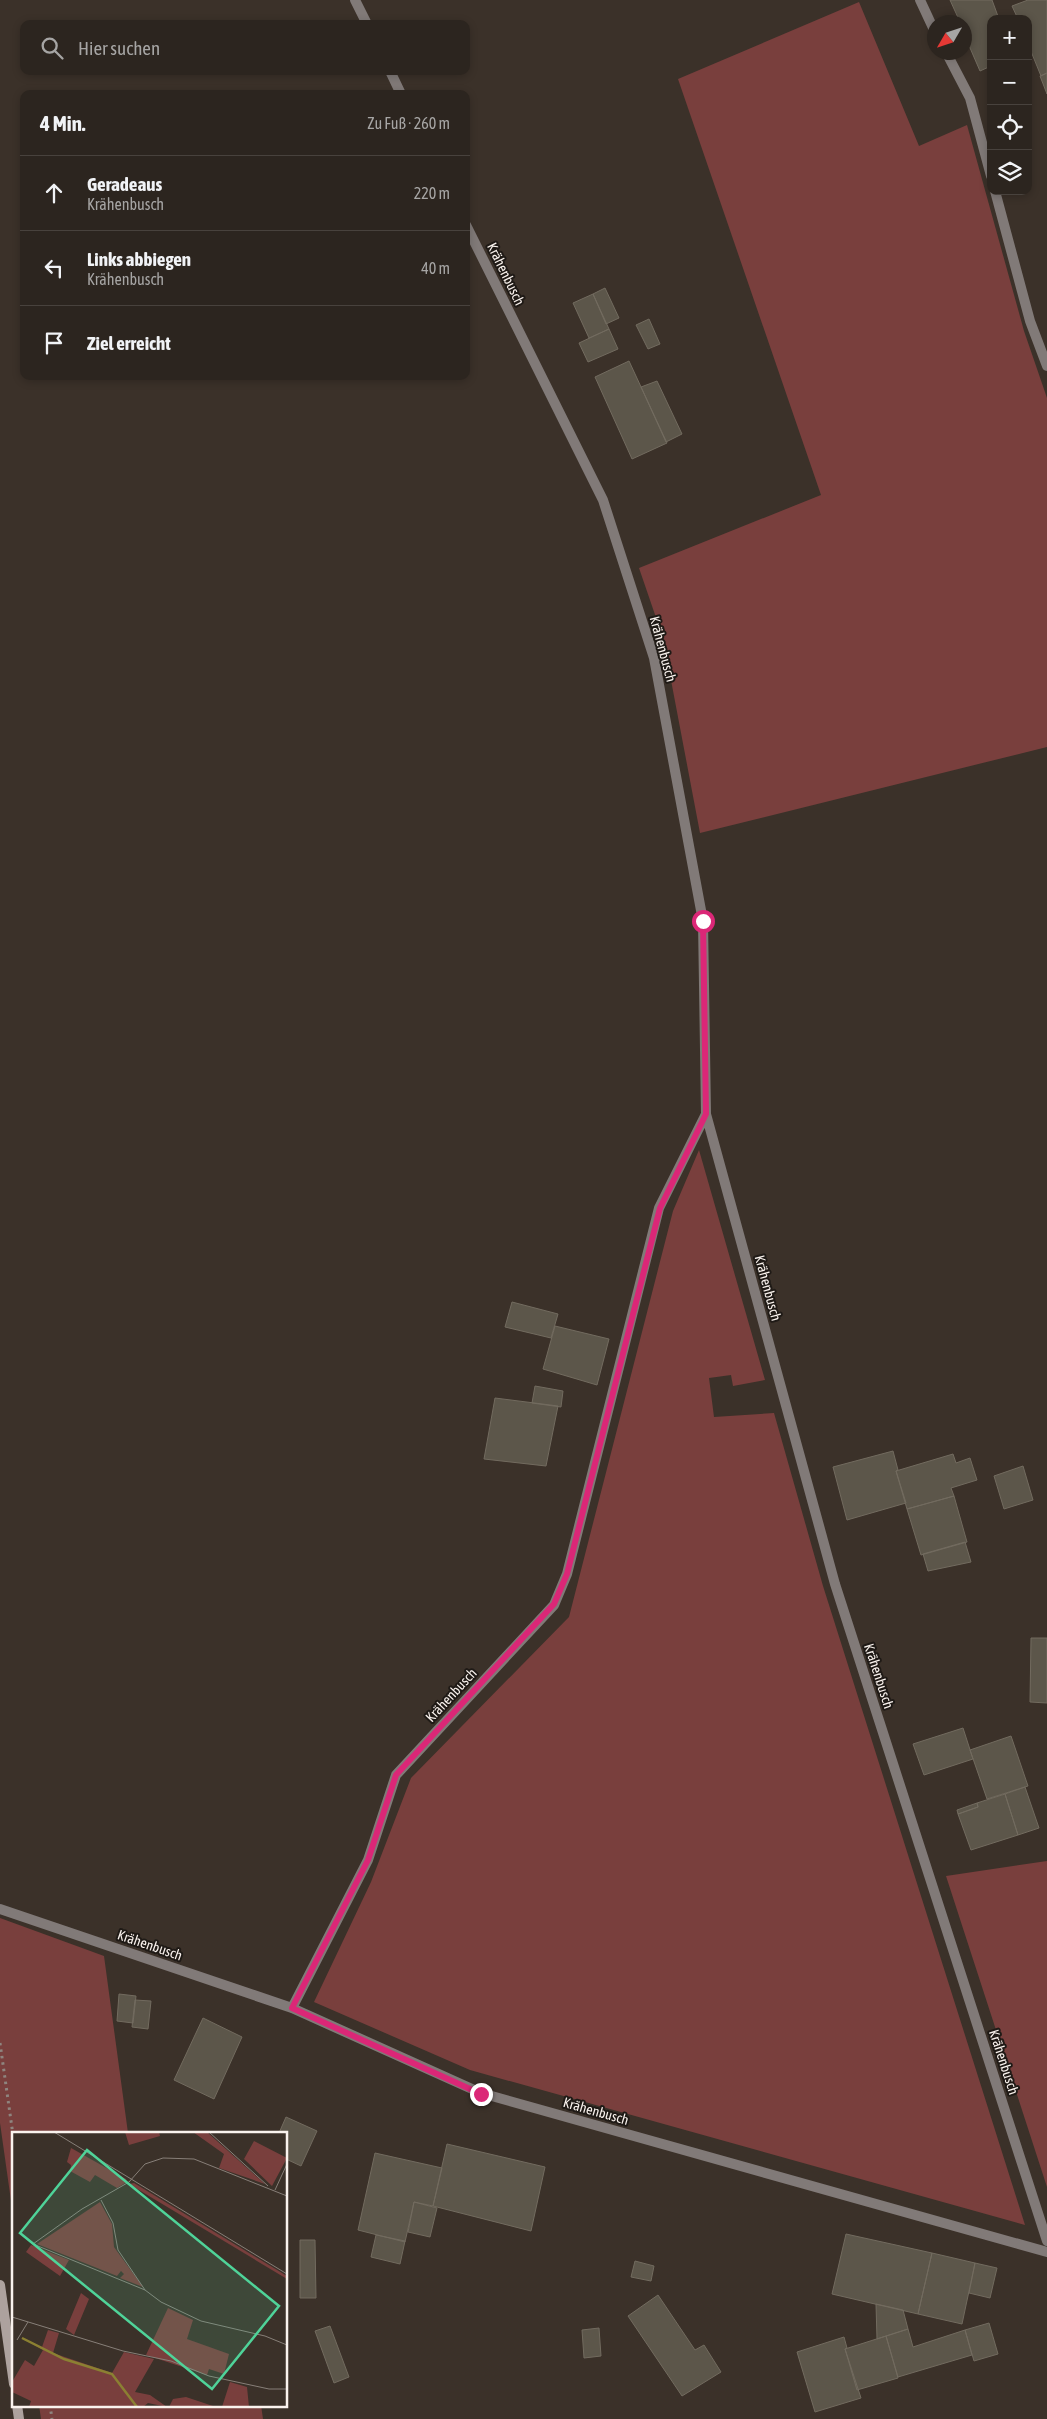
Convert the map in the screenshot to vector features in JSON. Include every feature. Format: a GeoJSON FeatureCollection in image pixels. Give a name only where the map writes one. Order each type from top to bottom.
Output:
{"type":"FeatureCollection","features":[{"type":"Feature","properties":{"kind":"street"},"geometry":{"type":"LineString","coordinates":[[355,0],[365,20]]}},
{"type":"Feature","properties":{"kind":"street"},"geometry":{"type":"LineString","coordinates":[[920,0],[927,15]]}},
{"type":"Feature","properties":{"kind":"street"},"geometry":{"type":"LineString","coordinates":[[950,60],[970,98],[987,161]]}},
{"type":"Feature","properties":{"kind":"street"},"geometry":{"type":"LineString","coordinates":[[392,75],[399,90]]}},
{"type":"Feature","properties":{"kind":"street"},"geometry":{"type":"LineString","coordinates":[[996,195],[1030,321],[1047,366]]}},
{"type":"Feature","properties":{"kind":"street","name":"Krähenbusch"},"geometry":{"type":"LineString","coordinates":[[470,233],[603,500],[654,658],[703,921],[706,1114],[835,1584],[1047,2241]]}},
{"type":"Feature","properties":{"kind":"street","name":"Krähenbusch"},"geometry":{"type":"LineString","coordinates":[[292,2008],[368,1860],[396,1775],[554,1604],[567,1574],[660,1208],[706,1114]]}},
{"type":"Feature","properties":{"kind":"street","name":"Krähenbusch"},"geometry":{"type":"LineString","coordinates":[[0,1909],[292,2008],[481,2094],[1047,2252]]}},
{"type":"Feature","properties":{"kind":"street"},"geometry":{"type":"LineString","coordinates":[[0,2285],[12,2370]]}},
{"type":"Feature","properties":{"kind":"street"},"geometry":{"type":"LineString","coordinates":[[17,2406],[19,2419]]}},
{"type":"Feature","properties":{"kind":"path"},"geometry":{"type":"LineString","coordinates":[[0,2043],[13,2132]]}},
{"type":"Feature","properties":{"kind":"path"},"geometry":{"type":"LineString","coordinates":[[50,2406],[52,2419]]}},
{"type":"Feature","properties":{"kind":"shaded area"},"geometry":{"type":"Polygon","coordinates":[[[859,2],[919,146],[967,125],[1024,331],[1047,398],[1047,747],[700,833],[663,638],[639,568],[821,495],[678,79],[859,2]]]}},
{"type":"Feature","properties":{"kind":"shaded area"},"geometry":{"type":"Polygon","coordinates":[[[699,1150],[765,1380],[733,1386],[731,1375],[709,1378],[714,1417],[774,1413],[823,1586],[1025,2225],[470,2070],[314,2002],[371,1882],[411,1778],[569,1617],[673,1211],[699,1150]]]}},
{"type":"Feature","properties":{"kind":"shaded area"},"geometry":{"type":"Polygon","coordinates":[[[1047,1861],[1047,2187],[946,1876],[1047,1861]]]}},
{"type":"Feature","properties":{"kind":"shaded area"},"geometry":{"type":"Polygon","coordinates":[[[0,1918],[104,1956],[128,2132],[12,2132],[12,2208],[0,2123],[0,1918]]]}},
{"type":"Feature","properties":{"kind":"shaded area"},"geometry":{"type":"Polygon","coordinates":[[[39,2406],[261,2406],[263,2419],[41,2419],[39,2406]]]}},
{"type":"Feature","properties":{"kind":"building"},"geometry":{"type":"Polygon","coordinates":[[[950,0],[992,0],[998,15],[987,15],[987,68],[980,71],[972,52],[972,15],[957,15],[950,0]]]}},
{"type":"Feature","properties":{"kind":"building"},"geometry":{"type":"Polygon","coordinates":[[[1028,0],[1047,0],[1047,73],[1041,76],[1032,54],[1032,15],[1016,15],[1012,6],[1028,0]]]}},
{"type":"Feature","properties":{"kind":"building"},"geometry":{"type":"Polygon","coordinates":[[[1047,73],[1047,94],[1040,76],[1047,73]]]}},
{"type":"Feature","properties":{"kind":"building"},"geometry":{"type":"Polygon","coordinates":[[[605,288],[619,318],[606,324],[593,294],[605,288]]]}},
{"type":"Feature","properties":{"kind":"building"},"geometry":{"type":"Polygon","coordinates":[[[593,294],[609,329],[589,338],[573,303],[593,294]]]}},
{"type":"Feature","properties":{"kind":"building"},"geometry":{"type":"Polygon","coordinates":[[[649,319],[660,344],[648,349],[636,325],[649,319]]]}},
{"type":"Feature","properties":{"kind":"building"},"geometry":{"type":"Polygon","coordinates":[[[609,329],[618,349],[588,362],[579,343],[609,329]]]}},
{"type":"Feature","properties":{"kind":"building"},"geometry":{"type":"Polygon","coordinates":[[[629,361],[667,443],[632,459],[595,377],[629,361]]]}},
{"type":"Feature","properties":{"kind":"building"},"geometry":{"type":"Polygon","coordinates":[[[657,381],[682,434],[666,442],[641,387],[657,381]]]}},
{"type":"Feature","properties":{"kind":"building"},"geometry":{"type":"Polygon","coordinates":[[[512,1302],[558,1314],[551,1338],[505,1327],[512,1302]]]}},
{"type":"Feature","properties":{"kind":"building"},"geometry":{"type":"Polygon","coordinates":[[[555,1326],[609,1339],[597,1385],[543,1369],[555,1326]]]}},
{"type":"Feature","properties":{"kind":"building"},"geometry":{"type":"Polygon","coordinates":[[[535,1386],[563,1391],[561,1407],[532,1403],[535,1386]]]}},
{"type":"Feature","properties":{"kind":"building"},"geometry":{"type":"Polygon","coordinates":[[[495,1398],[558,1406],[546,1466],[484,1459],[495,1398]]]}},
{"type":"Feature","properties":{"kind":"building"},"geometry":{"type":"Polygon","coordinates":[[[893,1451],[898,1470],[896,1471],[906,1503],[847,1520],[833,1467],[893,1451]]]}},
{"type":"Feature","properties":{"kind":"building"},"geometry":{"type":"Polygon","coordinates":[[[953,1454],[956,1463],[970,1458],[977,1480],[951,1488],[954,1496],[907,1509],[896,1471],[953,1454]]]}},
{"type":"Feature","properties":{"kind":"building"},"geometry":{"type":"Polygon","coordinates":[[[1023,1466],[1033,1500],[1004,1509],[994,1476],[1023,1466]]]}},
{"type":"Feature","properties":{"kind":"building"},"geometry":{"type":"Polygon","coordinates":[[[954,1496],[967,1542],[921,1555],[907,1509],[954,1496]]]}},
{"type":"Feature","properties":{"kind":"building"},"geometry":{"type":"Polygon","coordinates":[[[965,1542],[971,1562],[928,1571],[923,1554],[965,1542]]]}},
{"type":"Feature","properties":{"kind":"building"},"geometry":{"type":"Polygon","coordinates":[[[1031,1638],[1047,1638],[1047,1703],[1030,1702],[1031,1638]]]}},
{"type":"Feature","properties":{"kind":"building"},"geometry":{"type":"Polygon","coordinates":[[[963,1728],[973,1759],[924,1775],[913,1744],[963,1728]]]}},
{"type":"Feature","properties":{"kind":"building"},"geometry":{"type":"Polygon","coordinates":[[[1011,1736],[1028,1786],[987,1799],[970,1750],[1011,1736]]]}},
{"type":"Feature","properties":{"kind":"building"},"geometry":{"type":"Polygon","coordinates":[[[1025,1787],[1039,1828],[1018,1835],[1005,1794],[1025,1787]]]}},
{"type":"Feature","properties":{"kind":"building"},"geometry":{"type":"Polygon","coordinates":[[[1005,1794],[1018,1835],[971,1850],[958,1814],[978,1807],[977,1803],[1005,1794]]]}},
{"type":"Feature","properties":{"kind":"building"},"geometry":{"type":"Polygon","coordinates":[[[977,1803],[978,1807],[958,1814],[957,1810],[977,1803]]]}},
{"type":"Feature","properties":{"kind":"building"},"geometry":{"type":"Polygon","coordinates":[[[119,1994],[136,1996],[133,2023],[117,2021],[119,1994]]]}},
{"type":"Feature","properties":{"kind":"building"},"geometry":{"type":"Polygon","coordinates":[[[135,2000],[151,2001],[148,2029],[132,2027],[135,2000]]]}},
{"type":"Feature","properties":{"kind":"building"},"geometry":{"type":"Polygon","coordinates":[[[203,2018],[242,2037],[214,2099],[174,2080],[203,2018]]]}},
{"type":"Feature","properties":{"kind":"building"},"geometry":{"type":"Polygon","coordinates":[[[286,2117],[317,2131],[301,2166],[288,2160],[288,2132],[279,2132],[286,2117]]]}},
{"type":"Feature","properties":{"kind":"building"},"geometry":{"type":"Polygon","coordinates":[[[447,2144],[545,2167],[531,2231],[433,2206],[447,2144]]]}},
{"type":"Feature","properties":{"kind":"building"},"geometry":{"type":"Polygon","coordinates":[[[375,2153],[442,2168],[433,2206],[414,2202],[405,2242],[358,2230],[375,2153]]]}},
{"type":"Feature","properties":{"kind":"building"},"geometry":{"type":"Polygon","coordinates":[[[414,2202],[437,2208],[430,2237],[408,2232],[414,2202]]]}},
{"type":"Feature","properties":{"kind":"building"},"geometry":{"type":"Polygon","coordinates":[[[846,2234],[932,2253],[918,2314],[832,2294],[846,2234]]]}},
{"type":"Feature","properties":{"kind":"building"},"geometry":{"type":"Polygon","coordinates":[[[376,2235],[405,2241],[400,2264],[371,2257],[376,2235]]]}},
{"type":"Feature","properties":{"kind":"building"},"geometry":{"type":"Polygon","coordinates":[[[300,2240],[315,2240],[316,2298],[300,2298],[300,2240]]]}},
{"type":"Feature","properties":{"kind":"building"},"geometry":{"type":"Polygon","coordinates":[[[932,2253],[975,2263],[962,2324],[918,2314],[932,2253]]]}},
{"type":"Feature","properties":{"kind":"building"},"geometry":{"type":"Polygon","coordinates":[[[635,2261],[654,2266],[651,2281],[631,2277],[635,2261]]]}},
{"type":"Feature","properties":{"kind":"building"},"geometry":{"type":"Polygon","coordinates":[[[975,2263],[997,2268],[990,2298],[969,2293],[975,2263]]]}},
{"type":"Feature","properties":{"kind":"building"},"geometry":{"type":"Polygon","coordinates":[[[658,2295],[695,2350],[704,2345],[721,2372],[682,2396],[628,2316],[658,2295]]]}},
{"type":"Feature","properties":{"kind":"building"},"geometry":{"type":"Polygon","coordinates":[[[876,2304],[903,2310],[908,2329],[877,2339],[876,2304]]]}},
{"type":"Feature","properties":{"kind":"building"},"geometry":{"type":"Polygon","coordinates":[[[989,2323],[998,2354],[974,2361],[965,2330],[989,2323]]]}},
{"type":"Feature","properties":{"kind":"building"},"geometry":{"type":"Polygon","coordinates":[[[330,2326],[349,2377],[334,2383],[315,2331],[330,2326]]]}},
{"type":"Feature","properties":{"kind":"building"},"geometry":{"type":"Polygon","coordinates":[[[599,2328],[601,2356],[584,2358],[582,2330],[599,2328]]]}},
{"type":"Feature","properties":{"kind":"building"},"geometry":{"type":"Polygon","coordinates":[[[908,2329],[913,2347],[965,2330],[972,2355],[898,2377],[886,2336],[908,2329]]]}},
{"type":"Feature","properties":{"kind":"building"},"geometry":{"type":"Polygon","coordinates":[[[886,2336],[898,2378],[857,2390],[845,2349],[886,2336]]]}},
{"type":"Feature","properties":{"kind":"building"},"geometry":{"type":"Polygon","coordinates":[[[844,2337],[847,2348],[845,2349],[861,2398],[815,2412],[797,2352],[844,2337]]]}},
{"type":"Feature","properties":{"kind":"route"},"geometry":{"type":"LineString","coordinates":[[481,2094],[292,2008],[368,1860],[396,1775],[554,1604],[567,1574],[660,1208],[706,1114],[703,921]]}}]}
